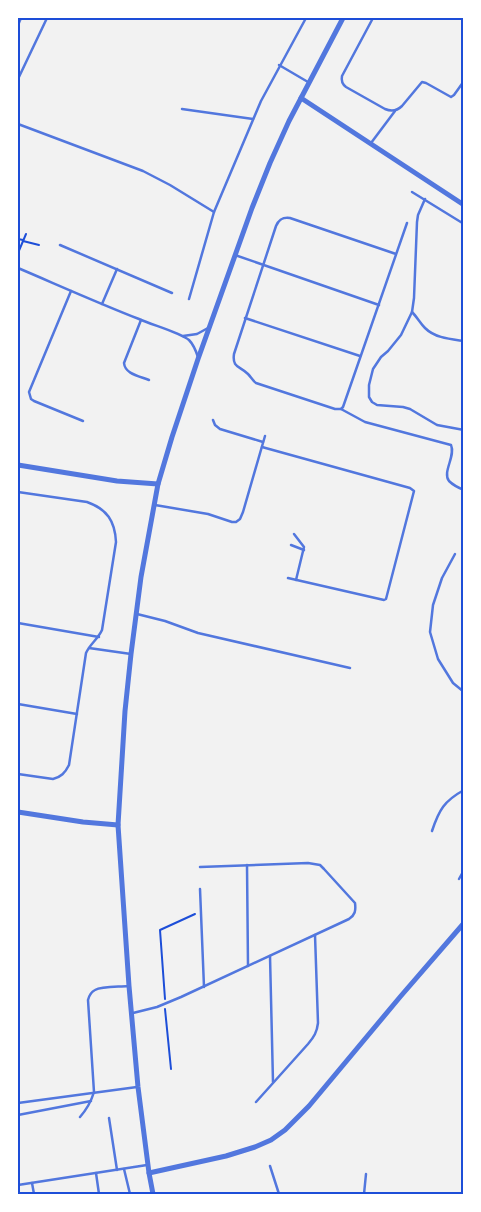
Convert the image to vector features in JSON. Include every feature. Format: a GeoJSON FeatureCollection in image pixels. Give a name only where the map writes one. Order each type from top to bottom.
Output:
{"type":"FeatureCollection","features":[{"type":"Feature","properties":{"kind":"street"},"geometry":{"type":"LineString","coordinates":[[153,1194],[138,1087],[131,1014],[118,824],[125,711],[136,614],[158,484],[198,358],[270,164],[301,98],[343,18]]}},
{"type":"Feature","properties":{"kind":"street"},"geometry":{"type":"LineString","coordinates":[[301,98],[464,205]]}},
{"type":"Feature","properties":{"kind":"street"},"geometry":{"type":"LineString","coordinates":[[18,465],[103,479],[158,484]]}},
{"type":"Feature","properties":{"kind":"street"},"geometry":{"type":"LineString","coordinates":[[18,812],[83,822],[118,824]]}},
{"type":"Feature","properties":{"kind":"street"},"geometry":{"type":"LineString","coordinates":[[149,1173],[226,1156],[256,1147],[284,1130],[309,1106],[464,923]]}},
{"type":"Feature","properties":{"kind":"lane"},"geometry":{"type":"LineString","coordinates":[[18,25],[21,18]]}},
{"type":"Feature","properties":{"kind":"lane"},"geometry":{"type":"LineString","coordinates":[[18,79],[47,18]]}},
{"type":"Feature","properties":{"kind":"lane"},"geometry":{"type":"LineString","coordinates":[[189,299],[214,212],[270,83],[306,18]]}},
{"type":"Feature","properties":{"kind":"lane"},"geometry":{"type":"LineString","coordinates":[[373,18],[341,80],[346,87],[382,108],[396,110]]}},
{"type":"Feature","properties":{"kind":"lane"},"geometry":{"type":"LineString","coordinates":[[279,65],[309,83]]}},
{"type":"Feature","properties":{"kind":"lane"},"geometry":{"type":"LineString","coordinates":[[370,144],[396,110],[402,106],[422,82],[451,97],[454,96],[464,81]]}},
{"type":"Feature","properties":{"kind":"lane"},"geometry":{"type":"LineString","coordinates":[[182,109],[253,119]]}},
{"type":"Feature","properties":{"kind":"lane"},"geometry":{"type":"LineString","coordinates":[[18,124],[143,171],[177,188],[214,212]]}},
{"type":"Feature","properties":{"kind":"lane"},"geometry":{"type":"LineString","coordinates":[[412,192],[464,224]]}},
{"type":"Feature","properties":{"kind":"lane"},"geometry":{"type":"LineString","coordinates":[[425,199],[417,222],[412,312],[401,335],[373,369],[368,385],[369,397],[372,402],[378,405],[403,407],[417,412],[431,422],[464,430]]}},
{"type":"Feature","properties":{"kind":"lane"},"geometry":{"type":"LineString","coordinates":[[396,254],[286,217],[278,222],[245,318],[234,354],[234,363],[256,383],[335,409],[341,409],[366,422],[451,444],[453,451],[447,474],[448,478],[452,484],[464,490]]}},
{"type":"Feature","properties":{"kind":"lane"},"geometry":{"type":"LineString","coordinates":[[341,409],[407,223]]}},
{"type":"Feature","properties":{"kind":"lane"},"geometry":{"type":"LineString","coordinates":[[60,245],[172,293]]}},
{"type":"Feature","properties":{"kind":"lane"},"geometry":{"type":"LineString","coordinates":[[235,255],[379,305]]}},
{"type":"Feature","properties":{"kind":"lane"},"geometry":{"type":"LineString","coordinates":[[18,268],[182,336],[193,345],[198,358]]}},
{"type":"Feature","properties":{"kind":"lane"},"geometry":{"type":"LineString","coordinates":[[102,304],[116,269]]}},
{"type":"Feature","properties":{"kind":"lane"},"geometry":{"type":"LineString","coordinates":[[71,291],[29,392],[31,399],[34,401],[83,421]]}},
{"type":"Feature","properties":{"kind":"lane"},"geometry":{"type":"LineString","coordinates":[[412,312],[432,333],[444,338],[464,341]]}},
{"type":"Feature","properties":{"kind":"lane"},"geometry":{"type":"LineString","coordinates":[[245,318],[361,356]]}},
{"type":"Feature","properties":{"kind":"lane"},"geometry":{"type":"LineString","coordinates":[[141,320],[124,366],[128,372],[149,380]]}},
{"type":"Feature","properties":{"kind":"lane"},"geometry":{"type":"LineString","coordinates":[[182,336],[197,334],[210,327]]}},
{"type":"Feature","properties":{"kind":"lane"},"geometry":{"type":"LineString","coordinates":[[213,420],[220,429],[263,442]]}},
{"type":"Feature","properties":{"kind":"lane"},"geometry":{"type":"LineString","coordinates":[[154,504],[208,514],[236,522],[240,519],[243,512],[265,436]]}},
{"type":"Feature","properties":{"kind":"lane"},"geometry":{"type":"LineString","coordinates":[[262,447],[414,491],[386,599],[288,578]]}},
{"type":"Feature","properties":{"kind":"lane"},"geometry":{"type":"LineString","coordinates":[[18,492],[87,502],[106,512],[116,531],[116,542],[103,623],[99,637],[88,648],[86,653],[69,766],[63,775],[52,779],[18,774]]}},
{"type":"Feature","properties":{"kind":"lane"},"geometry":{"type":"LineString","coordinates":[[294,534],[304,546],[296,580]]}},
{"type":"Feature","properties":{"kind":"lane"},"geometry":{"type":"LineString","coordinates":[[291,544],[304,550]]}},
{"type":"Feature","properties":{"kind":"lane"},"geometry":{"type":"LineString","coordinates":[[455,554],[442,578],[433,605],[430,632],[438,659],[453,683],[464,692]]}},
{"type":"Feature","properties":{"kind":"lane"},"geometry":{"type":"LineString","coordinates":[[136,614],[165,620],[198,634],[350,668]]}},
{"type":"Feature","properties":{"kind":"lane"},"geometry":{"type":"LineString","coordinates":[[18,623],[99,637]]}},
{"type":"Feature","properties":{"kind":"lane"},"geometry":{"type":"LineString","coordinates":[[88,648],[131,654]]}},
{"type":"Feature","properties":{"kind":"lane"},"geometry":{"type":"LineString","coordinates":[[18,704],[77,714]]}},
{"type":"Feature","properties":{"kind":"lane"},"geometry":{"type":"LineString","coordinates":[[432,831],[438,812],[451,797],[464,790]]}},
{"type":"Feature","properties":{"kind":"lane"},"geometry":{"type":"LineString","coordinates":[[131,1014],[165,1004],[204,987],[349,919],[355,912],[355,903],[320,865],[308,863],[200,867]]}},
{"type":"Feature","properties":{"kind":"lane"},"geometry":{"type":"LineString","coordinates":[[247,865],[248,966]]}},
{"type":"Feature","properties":{"kind":"lane"},"geometry":{"type":"LineString","coordinates":[[460,879],[464,870]]}},
{"type":"Feature","properties":{"kind":"lane"},"geometry":{"type":"LineString","coordinates":[[200,888],[204,987]]}},
{"type":"Feature","properties":{"kind":"lane"},"geometry":{"type":"LineString","coordinates":[[256,1102],[308,1044],[317,1029],[315,935]]}},
{"type":"Feature","properties":{"kind":"lane"},"geometry":{"type":"LineString","coordinates":[[270,956],[273,1083]]}},
{"type":"Feature","properties":{"kind":"lane"},"geometry":{"type":"LineString","coordinates":[[80,1117],[87,1110],[94,1092],[88,1000],[90,994],[94,990],[129,986]]}},
{"type":"Feature","properties":{"kind":"lane"},"geometry":{"type":"LineString","coordinates":[[18,1103],[138,1087]]}},
{"type":"Feature","properties":{"kind":"lane"},"geometry":{"type":"LineString","coordinates":[[18,1114],[91,1101]]}},
{"type":"Feature","properties":{"kind":"lane"},"geometry":{"type":"LineString","coordinates":[[110,1118],[117,1170]]}},
{"type":"Feature","properties":{"kind":"lane"},"geometry":{"type":"LineString","coordinates":[[18,1185],[148,1165]]}},
{"type":"Feature","properties":{"kind":"lane"},"geometry":{"type":"LineString","coordinates":[[270,1166],[278,1194]]}},
{"type":"Feature","properties":{"kind":"lane"},"geometry":{"type":"LineString","coordinates":[[124,1169],[130,1194]]}},
{"type":"Feature","properties":{"kind":"lane"},"geometry":{"type":"LineString","coordinates":[[96,1173],[99,1194]]}},
{"type":"Feature","properties":{"kind":"lane"},"geometry":{"type":"LineString","coordinates":[[364,1194],[366,1174]]}},
{"type":"Feature","properties":{"kind":"lane"},"geometry":{"type":"LineString","coordinates":[[32,1183],[34,1194]]}},
{"type":"Feature","properties":{"kind":"path"},"geometry":{"type":"LineString","coordinates":[[18,253],[26,234]]}},
{"type":"Feature","properties":{"kind":"path"},"geometry":{"type":"LineString","coordinates":[[18,239],[38,245]]}},
{"type":"Feature","properties":{"kind":"path"},"geometry":{"type":"LineString","coordinates":[[171,1069],[160,930],[201,911]]}}]}
